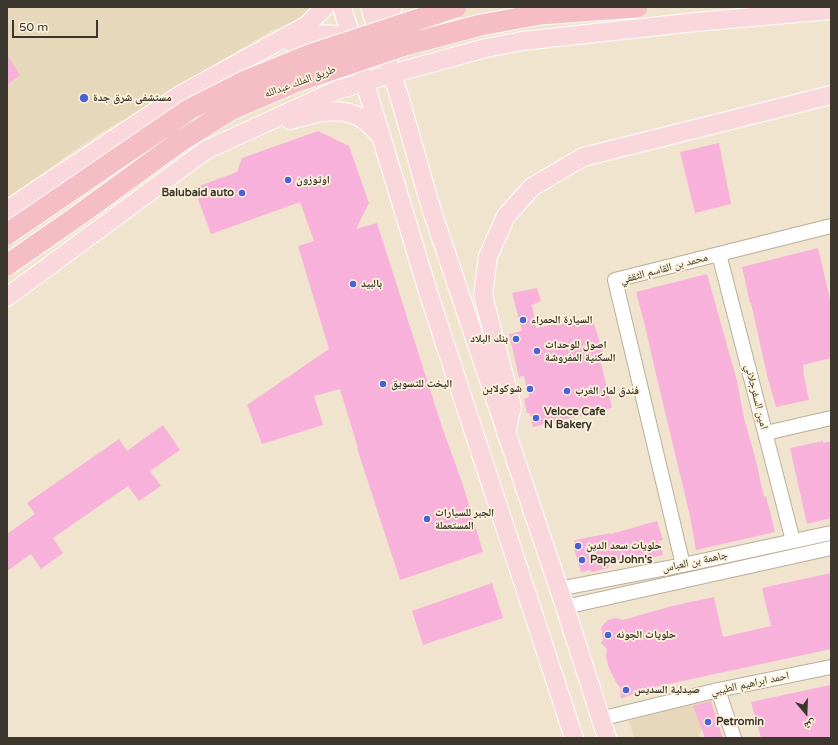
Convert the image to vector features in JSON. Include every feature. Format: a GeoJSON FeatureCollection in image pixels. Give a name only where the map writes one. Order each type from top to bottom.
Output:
{"type":"FeatureCollection","features":[{"type":"Feature","properties":{"kind":"highway"},"geometry":{"type":"LineString","coordinates":[[7,234],[190,109],[243,82],[312,54],[456,7]]}},
{"type":"Feature","properties":{"kind":"highway","name":"طريق الملك عبدالله"},"geometry":{"type":"LineString","coordinates":[[7,265],[80,215],[185,137],[232,108],[295,82],[406,45],[481,25],[541,14],[637,7]]}},
{"type":"Feature","properties":{"kind":"main road"},"geometry":{"type":"LineString","coordinates":[[7,210],[180,95],[306,26],[325,7]]}},
{"type":"Feature","properties":{"kind":"main road"},"geometry":{"type":"LineString","coordinates":[[342,7],[431,303],[574,738]]}},
{"type":"Feature","properties":{"kind":"main road"},"geometry":{"type":"LineString","coordinates":[[370,7],[376,26],[387,75],[400,99],[431,208],[565,607],[606,738]]}},
{"type":"Feature","properties":{"kind":"main road"},"geometry":{"type":"LineString","coordinates":[[365,82],[369,42],[376,26],[393,7]]}},
{"type":"Feature","properties":{"kind":"main road"},"geometry":{"type":"LineString","coordinates":[[425,7],[421,20],[423,32],[436,46],[448,49],[463,47],[486,48]]}},
{"type":"Feature","properties":{"kind":"main road"},"geometry":{"type":"LineString","coordinates":[[7,297],[206,150],[338,90],[486,48],[522,41],[556,36],[831,10]]}},
{"type":"Feature","properties":{"kind":"main road"},"geometry":{"type":"LineString","coordinates":[[239,63],[318,34],[327,34],[342,36],[354,44],[367,58],[387,75]]}},
{"type":"Feature","properties":{"kind":"main road"},"geometry":{"type":"LineString","coordinates":[[239,63],[288,56],[297,60],[301,64],[307,73],[308,78],[306,90],[299,99],[262,114],[245,132]]}},
{"type":"Feature","properties":{"kind":"main road"},"geometry":{"type":"LineString","coordinates":[[506,434],[512,407],[483,295],[488,256],[506,216],[532,187],[583,157],[831,95]]}},
{"type":"Feature","properties":{"kind":"main road"},"geometry":{"type":"LineString","coordinates":[[245,132],[324,111],[338,111],[354,115],[370,124],[381,138]]}},
{"type":"Feature","properties":{"kind":"street","name":"محمد بن القاسم الثقفي"},"geometry":{"type":"LineString","coordinates":[[684,565],[616,280],[831,226]]}},
{"type":"Feature","properties":{"kind":"street","name":"امين السفرجلاني"},"geometry":{"type":"LineString","coordinates":[[719,254],[793,541]]}},
{"type":"Feature","properties":{"kind":"street"},"geometry":{"type":"LineString","coordinates":[[766,433],[831,418]]}},
{"type":"Feature","properties":{"kind":"street","name":"جاهمة بن العباس"},"geometry":{"type":"LineString","coordinates":[[558,589],[684,565],[831,533]]}},
{"type":"Feature","properties":{"kind":"street","name":"جاهمة بن العباس"},"geometry":{"type":"LineString","coordinates":[[565,607],[831,548]]}},
{"type":"Feature","properties":{"kind":"street","name":"احمد ابراهيم الطيبي"},"geometry":{"type":"LineString","coordinates":[[600,718],[718,690],[831,667]]}},
{"type":"Feature","properties":{"kind":"street"},"geometry":{"type":"LineString","coordinates":[[718,690],[734,738]]}},
{"type":"Feature","properties":{"kind":"shaded area","name":"مستشفى شرق جدة"},"geometry":{"type":"Polygon","coordinates":[[[7,7],[310,7],[306,15],[269,32],[149,106],[98,134],[7,198],[7,7]]]}},
{"type":"Feature","properties":{"kind":"shaded area"},"geometry":{"type":"Polygon","coordinates":[[[714,697],[698,738],[634,738],[629,721],[714,697]]]}},
{"type":"Feature","properties":{"kind":"building"},"geometry":{"type":"Polygon","coordinates":[[[7,55],[20,75],[7,85],[7,55]]]}},
{"type":"Feature","properties":{"kind":"building"},"geometry":{"type":"Polygon","coordinates":[[[318,131],[349,146],[369,203],[356,229],[377,223],[442,427],[463,485],[483,552],[400,580],[357,448],[340,389],[314,396],[323,425],[262,444],[247,405],[329,349],[298,246],[314,241],[300,202],[211,234],[194,188],[237,172],[242,158],[318,131]]]}},
{"type":"Feature","properties":{"kind":"building"},"geometry":{"type":"Polygon","coordinates":[[[719,143],[731,204],[695,213],[680,152],[719,143]]]}},
{"type":"Feature","properties":{"kind":"building"},"geometry":{"type":"Polygon","coordinates":[[[818,248],[831,303],[831,358],[803,365],[809,400],[776,407],[742,267],[818,248]]]}},
{"type":"Feature","properties":{"kind":"building"},"geometry":{"type":"Polygon","coordinates":[[[707,274],[737,381],[744,418],[764,497],[766,496],[775,532],[696,550],[690,516],[636,292],[707,274]]]}},
{"type":"Feature","properties":{"kind":"building"},"geometry":{"type":"Polygon","coordinates":[[[537,288],[541,301],[532,305],[536,328],[592,317],[605,359],[600,360],[612,408],[533,427],[530,413],[527,413],[524,399],[529,397],[524,376],[519,377],[509,334],[522,331],[512,293],[537,288]]]}},
{"type":"Feature","properties":{"kind":"building"},"geometry":{"type":"Polygon","coordinates":[[[163,425],[180,450],[150,471],[161,486],[139,501],[128,486],[53,538],[63,553],[41,569],[31,554],[7,571],[7,534],[35,514],[27,503],[119,439],[127,451],[163,425]]]}},
{"type":"Feature","properties":{"kind":"building"},"geometry":{"type":"Polygon","coordinates":[[[823,441],[823,443],[831,441],[831,518],[807,524],[790,448],[823,441]]]}},
{"type":"Feature","properties":{"kind":"building"},"geometry":{"type":"Polygon","coordinates":[[[657,521],[663,540],[659,541],[663,555],[637,561],[633,557],[610,564],[608,568],[592,572],[590,570],[581,572],[573,545],[575,540],[611,534],[657,521]]]}},
{"type":"Feature","properties":{"kind":"building"},"geometry":{"type":"Polygon","coordinates":[[[831,573],[831,649],[645,689],[621,699],[620,687],[609,668],[606,657],[607,649],[601,643],[603,640],[601,627],[608,620],[615,618],[623,620],[672,606],[714,597],[723,637],[771,626],[762,588],[831,573]]]}},
{"type":"Feature","properties":{"kind":"building"},"geometry":{"type":"Polygon","coordinates":[[[492,583],[503,618],[423,645],[412,611],[492,583]]]}},
{"type":"Feature","properties":{"kind":"building"},"geometry":{"type":"Polygon","coordinates":[[[830,685],[831,738],[761,738],[751,702],[830,685]]]}},
{"type":"Feature","properties":{"kind":"building","name":"Petromin"},"geometry":{"type":"Polygon","coordinates":[[[711,701],[723,738],[705,738],[693,706],[711,701]]]}},
{"type":"Feature","properties":{"kind":"place","name":"مستشفى شرق جدة"},"geometry":{"type":"Point","coordinates":[84,98]}},
{"type":"Feature","properties":{"kind":"place","name":"اوتوزون"},"geometry":{"type":"Point","coordinates":[288,180]}},
{"type":"Feature","properties":{"kind":"place","name":"Balubaid auto"},"geometry":{"type":"Point","coordinates":[242,193]}},
{"type":"Feature","properties":{"kind":"place","name":"بالبيد"},"geometry":{"type":"Point","coordinates":[353,284]}},
{"type":"Feature","properties":{"kind":"place","name":"السيارة الحمراء"},"geometry":{"type":"Point","coordinates":[523,320]}},
{"type":"Feature","properties":{"kind":"place","name":"بنك البلاد"},"geometry":{"type":"Point","coordinates":[516,339]}},
{"type":"Feature","properties":{"kind":"place","name":"اصول للوحدات السكنية المفروشة"},"geometry":{"type":"Point","coordinates":[537,351]}},
{"type":"Feature","properties":{"kind":"place","name":"اليخت للتسويق"},"geometry":{"type":"Point","coordinates":[383,384]}},
{"type":"Feature","properties":{"kind":"place","name":"شوكولاين"},"geometry":{"type":"Point","coordinates":[530,389]}},
{"type":"Feature","properties":{"kind":"place","name":"فندق لمار الغرب"},"geometry":{"type":"Point","coordinates":[567,391]}},
{"type":"Feature","properties":{"kind":"place","name":"Veloce Cafe N Bakery"},"geometry":{"type":"Point","coordinates":[536,418]}},
{"type":"Feature","properties":{"kind":"place","name":"الجبر للسيارات المستعملة"},"geometry":{"type":"Point","coordinates":[427,519]}},
{"type":"Feature","properties":{"kind":"place","name":"حلويات سعد الدين"},"geometry":{"type":"Point","coordinates":[578,546]}},
{"type":"Feature","properties":{"kind":"place","name":"Papa John's"},"geometry":{"type":"Point","coordinates":[582,560]}},
{"type":"Feature","properties":{"kind":"place","name":"حلويات الجونه"},"geometry":{"type":"Point","coordinates":[608,635]}},
{"type":"Feature","properties":{"kind":"place","name":"صيدلية السديس"},"geometry":{"type":"Point","coordinates":[626,690]}},
{"type":"Feature","properties":{"kind":"place","name":"Petromin"},"geometry":{"type":"Point","coordinates":[708,722]}}]}
